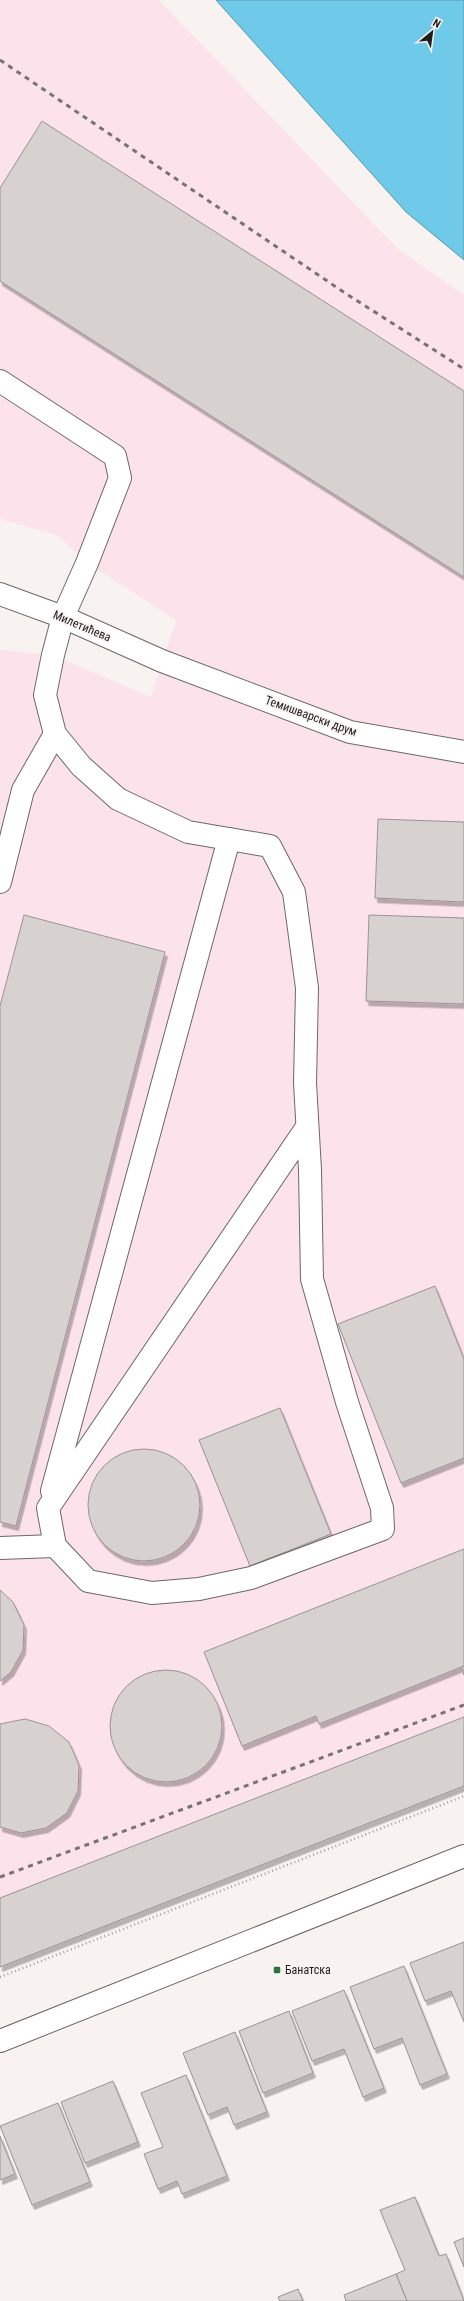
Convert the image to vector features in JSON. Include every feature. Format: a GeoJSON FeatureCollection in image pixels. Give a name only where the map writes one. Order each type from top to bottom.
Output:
{"type":"FeatureCollection","features":[{"type":"Feature","properties":{"kind":"main road"},"geometry":{"type":"LineString","coordinates":[[0,381],[115,456],[120,478],[87,563],[63,617],[45,694],[55,734],[81,766],[118,798],[188,832],[229,839],[270,846],[294,892],[307,988],[305,1083],[312,1279],[347,1402],[382,1508],[383,1529],[250,1578],[199,1589],[152,1593],[88,1581],[55,1546],[48,1508],[229,839]]}},
{"type":"Feature","properties":{"kind":"main road","name":"Милетићева"},"geometry":{"type":"LineString","coordinates":[[0,594],[63,617],[162,661]]}},
{"type":"Feature","properties":{"kind":"main road","name":"Темишварски друм"},"geometry":{"type":"LineString","coordinates":[[162,661],[350,732],[464,752]]}},
{"type":"Feature","properties":{"kind":"main road"},"geometry":{"type":"LineString","coordinates":[[0,882],[23,790],[55,734]]}},
{"type":"Feature","properties":{"kind":"main road"},"geometry":{"type":"LineString","coordinates":[[48,1508],[307,1127]]}},
{"type":"Feature","properties":{"kind":"main road"},"geometry":{"type":"LineString","coordinates":[[0,1548],[55,1546]]}},
{"type":"Feature","properties":{"kind":"main road"},"geometry":{"type":"LineString","coordinates":[[0,2041],[464,1856]]}},
{"type":"Feature","properties":{"kind":"path"},"geometry":{"type":"LineString","coordinates":[[0,1977],[464,1796]]}},
{"type":"Feature","properties":{"kind":"shaded area"},"geometry":{"type":"Polygon","coordinates":[[[0,0],[159,0],[398,249],[464,295],[464,1786],[0,1967],[0,650],[53,655],[151,697],[176,620],[87,563],[56,535],[0,519],[0,0]]]}},
{"type":"Feature","properties":{"kind":"water"},"geometry":{"type":"Polygon","coordinates":[[[216,0],[464,0],[464,260],[406,212],[216,0]]]}},
{"type":"Feature","properties":{"kind":"building"},"geometry":{"type":"Polygon","coordinates":[[[42,121],[464,391],[464,577],[0,281],[0,188],[42,121]]]}},
{"type":"Feature","properties":{"kind":"building"},"geometry":{"type":"Polygon","coordinates":[[[378,819],[464,822],[464,902],[375,898],[378,819]]]}},
{"type":"Feature","properties":{"kind":"building"},"geometry":{"type":"Polygon","coordinates":[[[24,915],[165,952],[16,1526],[0,1522],[0,1006],[24,915]]]}},
{"type":"Feature","properties":{"kind":"building"},"geometry":{"type":"Polygon","coordinates":[[[369,915],[464,918],[464,1004],[366,1001],[369,915]]]}},
{"type":"Feature","properties":{"kind":"building"},"geometry":{"type":"Polygon","coordinates":[[[435,1286],[464,1359],[464,1458],[401,1483],[338,1324],[435,1286]]]}},
{"type":"Feature","properties":{"kind":"building"},"geometry":{"type":"Polygon","coordinates":[[[280,1408],[331,1534],[250,1566],[199,1440],[280,1408]]]}},
{"type":"Feature","properties":{"kind":"building"},"geometry":{"type":"Polygon","coordinates":[[[144,1449],[165,1453],[184,1465],[196,1484],[200,1505],[196,1526],[184,1545],[165,1557],[144,1561],[123,1557],[104,1545],[92,1526],[88,1505],[92,1484],[104,1465],[123,1453],[144,1449]]]}},
{"type":"Feature","properties":{"kind":"building"},"geometry":{"type":"Polygon","coordinates":[[[464,1549],[464,1666],[319,1724],[316,1716],[242,1746],[204,1652],[464,1549]]]}},
{"type":"Feature","properties":{"kind":"building"},"geometry":{"type":"Polygon","coordinates":[[[0,1590],[13,1602],[24,1625],[23,1650],[11,1672],[0,1681],[0,1590]]]}},
{"type":"Feature","properties":{"kind":"building"},"geometry":{"type":"Polygon","coordinates":[[[464,1666],[464,1675],[461,1667],[464,1666]]]}},
{"type":"Feature","properties":{"kind":"building"},"geometry":{"type":"Polygon","coordinates":[[[166,1670],[187,1674],[206,1686],[218,1705],[222,1726],[218,1747],[206,1766],[187,1778],[166,1782],[145,1778],[126,1766],[114,1747],[110,1726],[114,1705],[126,1686],[145,1674],[166,1670]]]}},
{"type":"Feature","properties":{"kind":"building"},"geometry":{"type":"Polygon","coordinates":[[[464,1717],[464,1786],[0,1967],[0,1898],[464,1717]]]}},
{"type":"Feature","properties":{"kind":"building"},"geometry":{"type":"Polygon","coordinates":[[[25,1719],[49,1726],[69,1742],[79,1765],[78,1791],[67,1813],[46,1828],[21,1833],[0,1827],[0,1724],[25,1719]]]}},
{"type":"Feature","properties":{"kind":"building"},"geometry":{"type":"Polygon","coordinates":[[[464,1942],[464,2022],[451,1991],[425,2001],[410,1963],[464,1942]]]}},
{"type":"Feature","properties":{"kind":"building"},"geometry":{"type":"Polygon","coordinates":[[[404,1966],[447,2074],[420,2085],[402,2038],[374,2049],[350,1987],[404,1966]]]}},
{"type":"Feature","properties":{"kind":"building"},"geometry":{"type":"Polygon","coordinates":[[[344,1990],[384,2088],[363,2097],[344,2049],[312,2061],[292,2011],[344,1990]]]}},
{"type":"Feature","properties":{"kind":"building"},"geometry":{"type":"Polygon","coordinates":[[[289,2011],[313,2073],[263,2093],[239,2031],[289,2011]]]}},
{"type":"Feature","properties":{"kind":"building"},"geometry":{"type":"Polygon","coordinates":[[[235,2032],[267,2112],[234,2125],[227,2107],[208,2115],[183,2053],[235,2032]]]}},
{"type":"Feature","properties":{"kind":"building"},"geometry":{"type":"Polygon","coordinates":[[[186,2075],[227,2176],[182,2194],[177,2181],[158,2189],[144,2154],[163,2147],[141,2093],[186,2075]]]}},
{"type":"Feature","properties":{"kind":"building"},"geometry":{"type":"Polygon","coordinates":[[[113,2081],[138,2142],[85,2163],[61,2102],[113,2081]]]}},
{"type":"Feature","properties":{"kind":"building"},"geometry":{"type":"Polygon","coordinates":[[[58,2103],[90,2182],[32,2205],[0,2126],[58,2103]]]}},
{"type":"Feature","properties":{"kind":"building"},"geometry":{"type":"Polygon","coordinates":[[[0,2136],[15,2174],[0,2180],[0,2136]]]}},
{"type":"Feature","properties":{"kind":"building"},"geometry":{"type":"Polygon","coordinates":[[[415,2197],[439,2256],[446,2254],[464,2301],[407,2301],[396,2274],[405,2270],[380,2210],[415,2197]]]}},
{"type":"Feature","properties":{"kind":"building"},"geometry":{"type":"Polygon","coordinates":[[[464,2238],[464,2267],[454,2242],[464,2238]]]}},
{"type":"Feature","properties":{"kind":"building"},"geometry":{"type":"Polygon","coordinates":[[[396,2274],[407,2301],[346,2301],[344,2295],[396,2274]]]}},
{"type":"Feature","properties":{"kind":"building"},"geometry":{"type":"Polygon","coordinates":[[[298,2289],[303,2301],[280,2301],[278,2297],[298,2289]]]}},
{"type":"Feature","properties":{"kind":"railway"},"geometry":{"type":"LineString","coordinates":[[0,60],[345,293],[464,369]]}},
{"type":"Feature","properties":{"kind":"railway"},"geometry":{"type":"LineString","coordinates":[[0,1877],[464,1705]]}},
{"type":"Feature","properties":{"kind":"place","name":"Банатска"},"geometry":{"type":"Point","coordinates":[277,1970]}}]}
